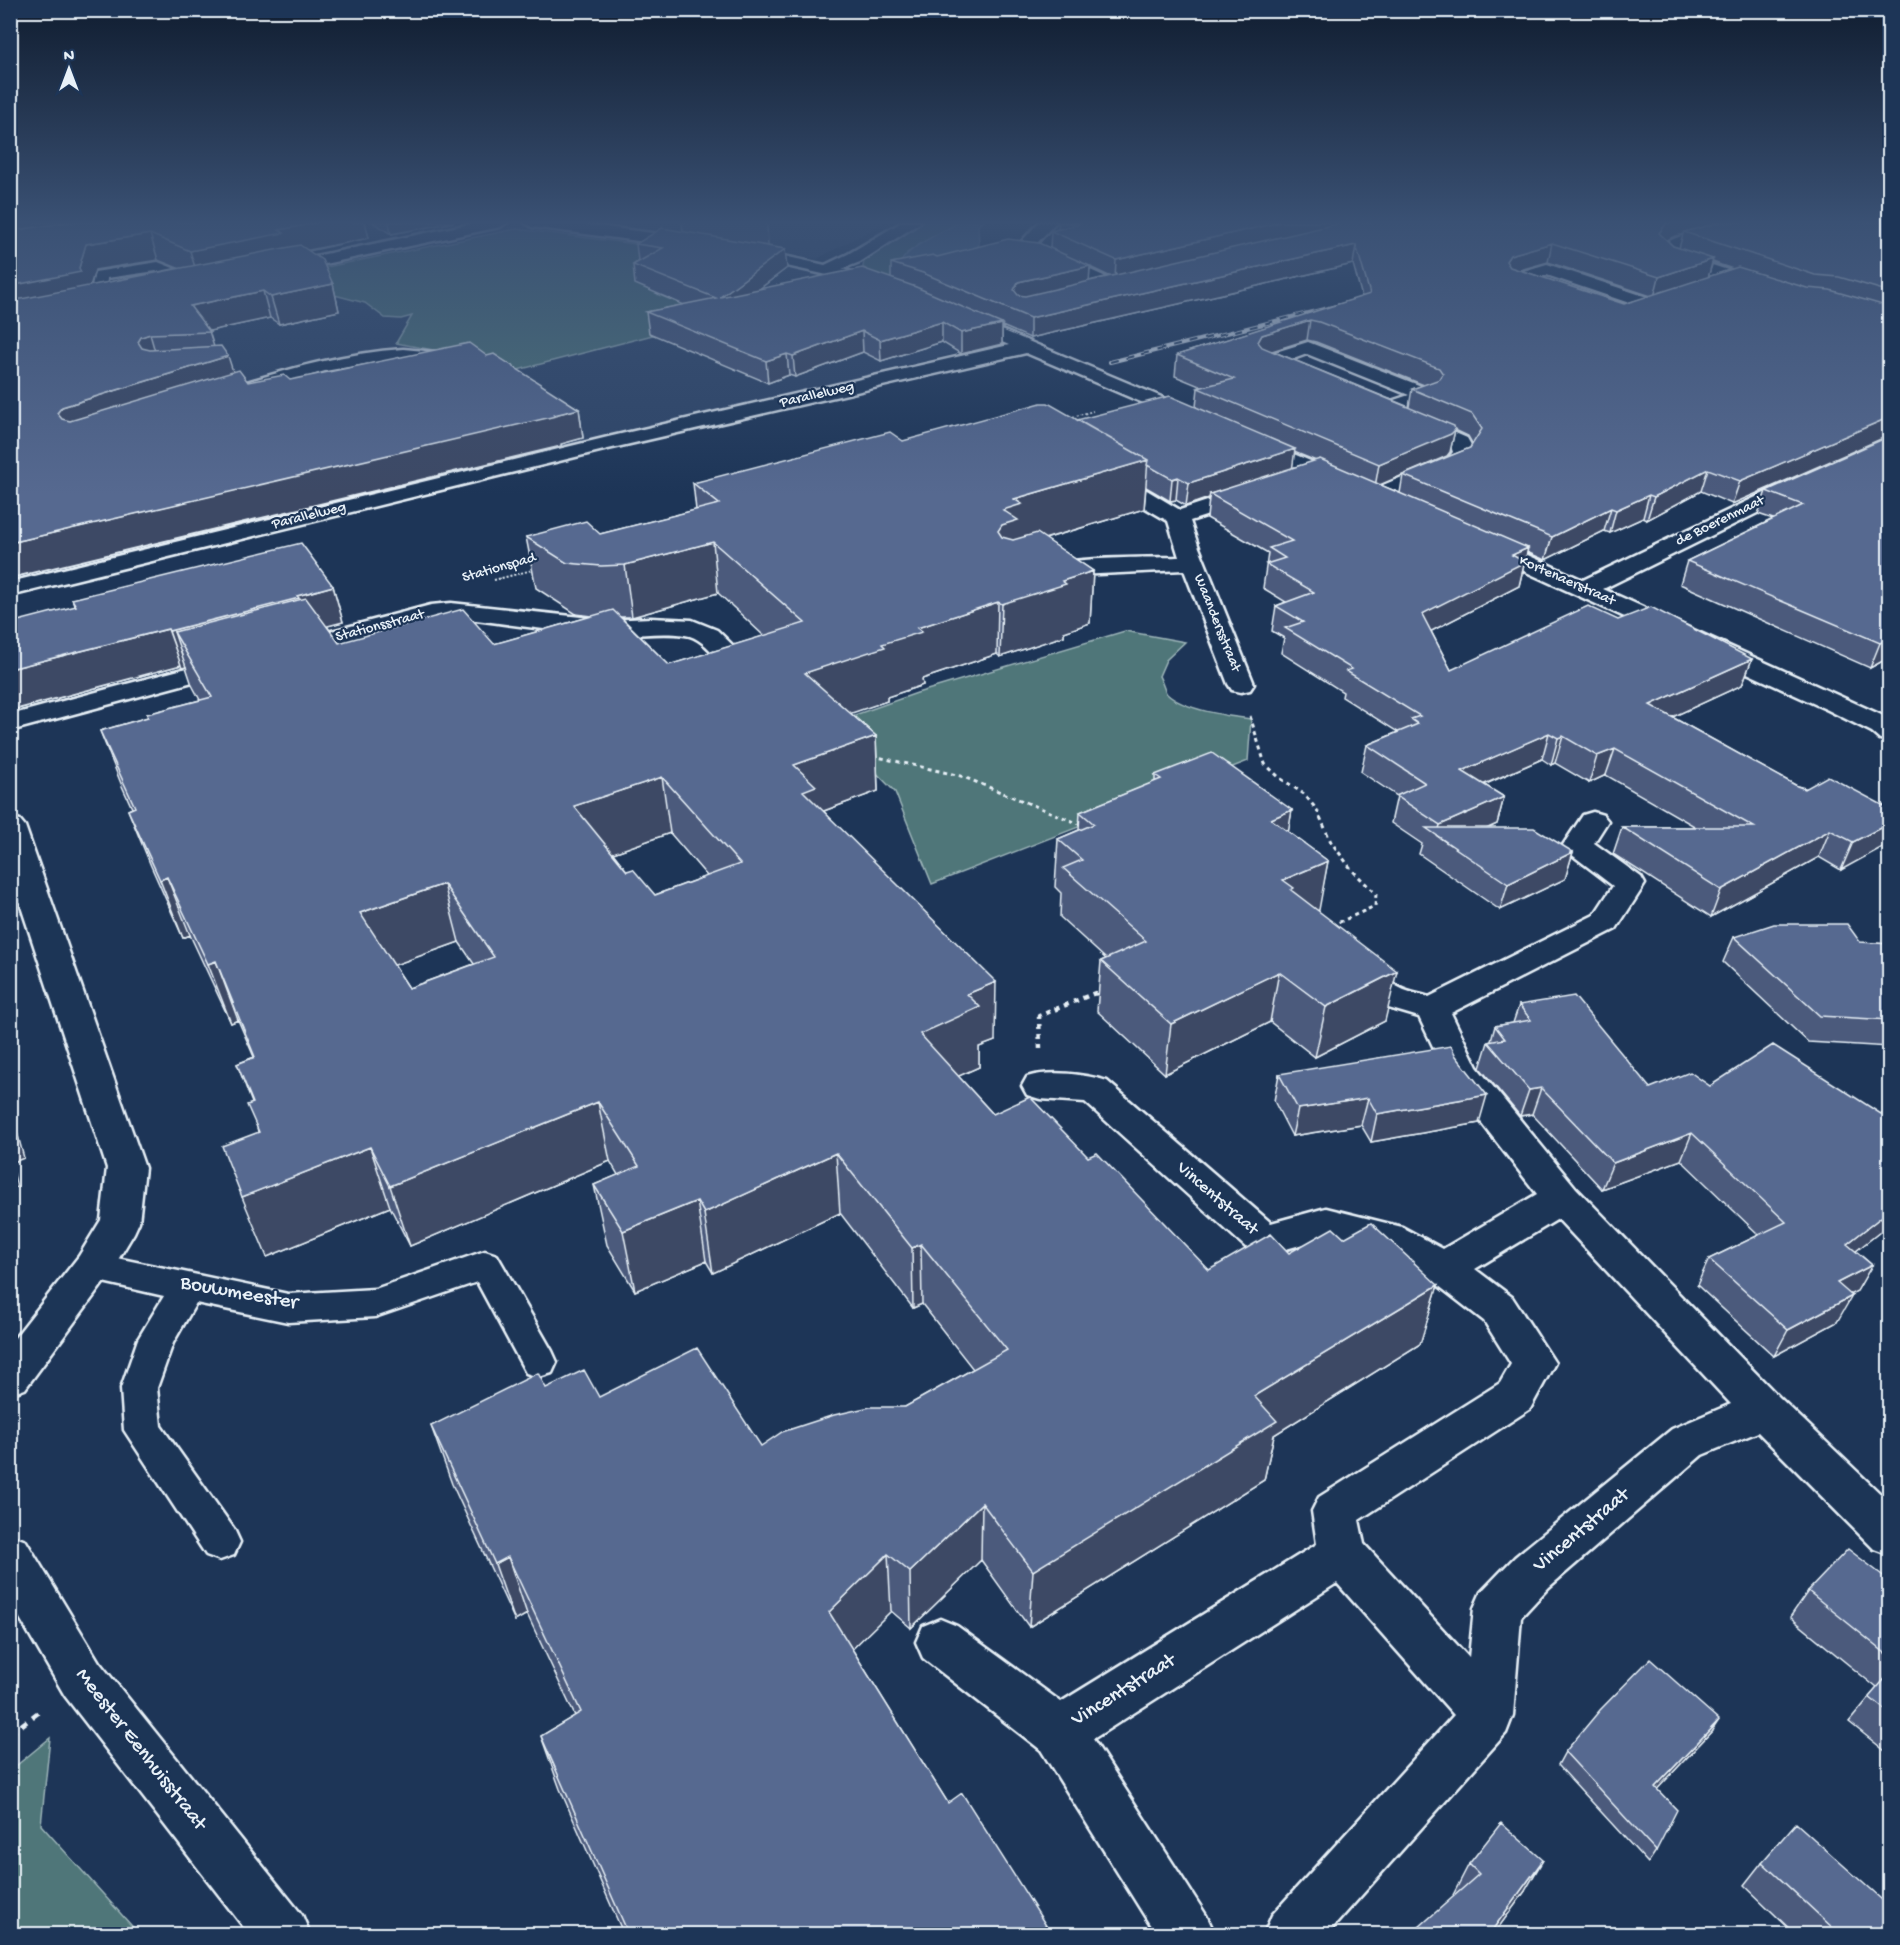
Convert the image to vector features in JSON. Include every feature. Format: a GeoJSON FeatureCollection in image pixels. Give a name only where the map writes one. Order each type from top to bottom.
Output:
{"type":"FeatureCollection","features":[{"type":"Feature","properties":{"kind":"street"},"geometry":{"type":"LineString","coordinates":[[950,313],[1406,510]]}},
{"type":"Feature","properties":{"kind":"street","name":"Parallelweg"},"geometry":{"type":"LineString","coordinates":[[10,589],[608,443],[1026,347]]}},
{"type":"Feature","properties":{"kind":"street"},"geometry":{"type":"LineString","coordinates":[[1310,378],[1267,361],[1308,348],[1427,395],[1386,409]]}},
{"type":"Feature","properties":{"kind":"street"},"geometry":{"type":"LineString","coordinates":[[221,397],[331,363],[364,356],[411,354],[438,356],[471,363]]}},
{"type":"Feature","properties":{"kind":"street"},"geometry":{"type":"LineString","coordinates":[[250,366],[331,363]]}},
{"type":"Feature","properties":{"kind":"street"},"geometry":{"type":"LineString","coordinates":[[1364,400],[1460,442],[1464,452],[1456,463],[1374,496]]}},
{"type":"Feature","properties":{"kind":"street"},"geometry":{"type":"LineString","coordinates":[[589,431],[608,443]]}},
{"type":"Feature","properties":{"kind":"street"},"geometry":{"type":"LineString","coordinates":[[1089,465],[1178,518],[1318,472]]}},
{"type":"Feature","properties":{"kind":"street","name":"de Boerenmaat"},"geometry":{"type":"LineString","coordinates":[[1585,588],[1820,474]]}},
{"type":"Feature","properties":{"kind":"street","name":"Waandersstraat"},"geometry":{"type":"LineString","coordinates":[[1178,518],[1193,563],[1241,684]]}},
{"type":"Feature","properties":{"kind":"street","name":"Kortenaerstraat"},"geometry":{"type":"LineString","coordinates":[[1469,538],[1585,588],[1887,728]]}},
{"type":"Feature","properties":{"kind":"street","name":"Waandersstraat"},"geometry":{"type":"LineString","coordinates":[[1022,579],[1053,569],[1193,563]]}},
{"type":"Feature","properties":{"kind":"street","name":"Stationsstraat"},"geometry":{"type":"LineString","coordinates":[[10,723],[431,612],[451,610],[609,628],[651,626],[692,628],[708,635],[744,669]]}},
{"type":"Feature","properties":{"kind":"street"},"geometry":{"type":"LineString","coordinates":[[1337,944],[1387,996],[1432,1010],[1605,922],[1630,884],[1578,845],[1593,821]]}},
{"type":"Feature","properties":{"kind":"street"},"geometry":{"type":"LineString","coordinates":[[10,826],[126,1168],[120,1222],[93,1267],[10,1376]]}},
{"type":"Feature","properties":{"kind":"street"},"geometry":{"type":"LineString","coordinates":[[1432,1010],[1462,1073],[1562,1198],[1764,1410],[1890,1534]]}},
{"type":"Feature","properties":{"kind":"street","name":"Vincentstraat"},"geometry":{"type":"LineString","coordinates":[[1040,1086],[1095,1090],[1264,1240],[1326,1223],[1388,1238],[1444,1268],[1498,1309],[1534,1363],[1515,1396],[1335,1511],[1342,1554],[1059,1732]]}},
{"type":"Feature","properties":{"kind":"street"},"geometry":{"type":"LineString","coordinates":[[1444,1268],[1562,1198]]}},
{"type":"Feature","properties":{"kind":"street","name":"Vincentstraat"},"geometry":{"type":"LineString","coordinates":[[1488,1715],[1498,1608],[1532,1572],[1687,1442],[1764,1410]]}},
{"type":"Feature","properties":{"kind":"street"},"geometry":{"type":"LineString","coordinates":[[1291,1935],[1488,1715],[1342,1554]]}},
{"type":"Feature","properties":{"kind":"street","name":"Meester Eenhuisstraat"},"geometry":{"type":"LineString","coordinates":[[10,1556],[82,1679],[283,1935]]}},
{"type":"Feature","properties":{"kind":"street","name":"Vincentstraat"},"geometry":{"type":"LineString","coordinates":[[940,1642],[1059,1732],[1186,1935]]}},
{"type":"Feature","properties":{"kind":"lane","name":"Bouwmeester"},"geometry":{"type":"LineString","coordinates":[[93,1267],[288,1308],[375,1303],[485,1265],[539,1362]]}},
{"type":"Feature","properties":{"kind":"lane"},"geometry":{"type":"LineString","coordinates":[[188,1286],[156,1339],[139,1388],[143,1430],[220,1542]]}},
{"type":"Feature","properties":{"kind":"path"},"geometry":{"type":"LineString","coordinates":[[1064,420],[1143,396]]}},
{"type":"Feature","properties":{"kind":"path","name":"Stationspad"},"geometry":{"type":"LineString","coordinates":[[489,582],[535,569]]}},
{"type":"Feature","properties":{"kind":"path"},"geometry":{"type":"LineString","coordinates":[[1241,684],[1265,764],[1280,778],[1304,794],[1317,810],[1331,842],[1352,870],[1376,894],[1375,906],[1327,928],[1337,944]]}},
{"type":"Feature","properties":{"kind":"path"},"geometry":{"type":"LineString","coordinates":[[863,754],[961,776],[1082,825]]}},
{"type":"Feature","properties":{"kind":"path"},"geometry":{"type":"LineString","coordinates":[[1040,1086],[1039,1016],[1095,993],[1109,995]]}},
{"type":"Feature","properties":{"kind":"shaded area"},"geometry":{"type":"Polygon","coordinates":[[[81,313],[915,313],[995,344],[11,581],[10,327],[81,313]]]}},
{"type":"Feature","properties":{"kind":"green space"},"geometry":{"type":"Polygon","coordinates":[[[378,313],[705,313],[718,318],[514,371],[481,359],[396,343],[412,316],[401,319],[385,318],[378,313]]]}},
{"type":"Feature","properties":{"kind":"green space"},"geometry":{"type":"Polygon","coordinates":[[[1125,631],[1185,642],[1166,660],[1159,676],[1167,694],[1195,708],[1251,719],[1248,761],[932,884],[895,792],[829,724],[917,693],[1125,631]]]}},
{"type":"Feature","properties":{"kind":"green space"},"geometry":{"type":"Polygon","coordinates":[[[50,1738],[41,1825],[139,1934],[21,1934],[11,1919],[11,1770],[50,1738]]]}},
{"type":"Feature","properties":{"kind":"building"},"geometry":{"type":"Polygon","coordinates":[[[10,313],[195,313],[210,332],[150,334],[141,337],[138,342],[142,348],[150,350],[221,346],[228,356],[62,407],[57,413],[62,419],[70,421],[239,370],[248,382],[284,375],[290,380],[469,343],[487,356],[494,354],[579,409],[554,415],[556,416],[10,543],[10,313]]]}},
{"type":"Feature","properties":{"kind":"building"},"geometry":{"type":"Polygon","coordinates":[[[648,313],[976,313],[1002,324],[961,333],[942,322],[880,340],[862,331],[793,356],[787,354],[766,361],[648,313]]]}},
{"type":"Feature","properties":{"kind":"building"},"geometry":{"type":"Polygon","coordinates":[[[1018,313],[1053,313],[1030,318],[1018,313]]]}},
{"type":"Feature","properties":{"kind":"building"},"geometry":{"type":"Polygon","coordinates":[[[1311,313],[1890,313],[1890,417],[1740,481],[1708,469],[1654,497],[1649,495],[1616,510],[1611,508],[1552,537],[1403,475],[1470,448],[1482,429],[1472,414],[1412,389],[1440,379],[1443,374],[1439,368],[1310,320],[1262,335],[1258,342],[1262,347],[1454,426],[1455,430],[1451,434],[1379,464],[1198,388],[1234,379],[1177,355],[1311,313]]]}},
{"type":"Feature","properties":{"kind":"building"},"geometry":{"type":"Polygon","coordinates":[[[1170,396],[1295,449],[1189,483],[1178,477],[1172,479],[1147,465],[1148,460],[1077,420],[1170,396]]]}},
{"type":"Feature","properties":{"kind":"building"},"geometry":{"type":"Polygon","coordinates":[[[1048,403],[1148,460],[1014,499],[1022,504],[1003,510],[1018,520],[1002,525],[998,531],[1002,537],[1013,540],[1037,533],[1093,571],[1062,581],[1066,584],[1002,604],[998,602],[917,628],[922,632],[882,644],[885,647],[805,673],[876,736],[794,765],[816,786],[803,791],[996,982],[967,994],[980,1007],[920,1034],[993,1114],[1030,1097],[1088,1157],[1097,1153],[1209,1270],[1271,1234],[1289,1253],[1333,1228],[1344,1238],[1371,1223],[1438,1285],[1254,1396],[1277,1421],[1033,1571],[982,1503],[910,1572],[888,1554],[829,1612],[948,1803],[962,1793],[1052,1935],[629,1935],[541,1736],[581,1712],[508,1557],[495,1564],[431,1426],[538,1373],[546,1388],[584,1370],[599,1397],[697,1348],[761,1446],[782,1432],[834,1415],[870,1407],[905,1407],[1007,1350],[921,1244],[912,1248],[836,1153],[704,1213],[697,1201],[623,1231],[594,1185],[639,1166],[598,1102],[390,1186],[370,1147],[242,1197],[222,1146],[259,1132],[247,1105],[253,1103],[237,1064],[255,1057],[216,961],[208,964],[167,877],[160,880],[128,810],[135,807],[100,731],[148,717],[147,714],[212,697],[174,632],[306,598],[339,643],[463,609],[494,644],[613,610],[669,665],[805,623],[713,542],[625,565],[601,566],[567,563],[526,537],[586,521],[600,534],[719,504],[693,483],[890,432],[903,441],[1048,403]],[[662,777],[574,806],[627,871],[633,869],[655,895],[740,864],[662,777]],[[444,884],[360,913],[409,988],[494,957],[444,884]]]}},
{"type":"Feature","properties":{"kind":"building"},"geometry":{"type":"Polygon","coordinates":[[[1890,436],[1890,638],[1880,643],[1687,561],[1803,505],[1766,491],[1890,436]]]}},
{"type":"Feature","properties":{"kind":"building"},"geometry":{"type":"Polygon","coordinates":[[[1320,459],[1528,548],[1512,555],[1525,562],[1422,614],[1451,670],[1588,606],[1618,620],[1651,607],[1752,659],[1650,705],[1797,786],[1805,789],[1828,776],[1890,809],[1890,823],[1853,842],[1830,830],[1721,890],[1622,827],[1754,827],[1615,749],[1597,756],[1563,736],[1558,738],[1549,733],[1462,771],[1504,797],[1440,825],[1396,796],[1425,783],[1367,745],[1418,724],[1411,719],[1420,716],[1346,671],[1352,669],[1285,628],[1303,622],[1276,606],[1314,592],[1266,564],[1285,558],[1269,548],[1292,541],[1210,494],[1320,459]]]}},
{"type":"Feature","properties":{"kind":"building"},"geometry":{"type":"Polygon","coordinates":[[[301,543],[333,586],[297,596],[299,598],[10,669],[10,623],[76,606],[72,599],[301,543]]]}},
{"type":"Feature","properties":{"kind":"building"},"geometry":{"type":"Polygon","coordinates":[[[1212,753],[1292,810],[1271,819],[1328,861],[1283,880],[1294,888],[1291,890],[1397,971],[1326,1007],[1279,972],[1171,1024],[1101,961],[1146,941],[1063,868],[1082,860],[1058,839],[1094,824],[1080,812],[1161,779],[1155,775],[1212,753]]]}},
{"type":"Feature","properties":{"kind":"building"},"geometry":{"type":"Polygon","coordinates":[[[1426,828],[1534,828],[1573,852],[1508,884],[1426,828]]]}},
{"type":"Feature","properties":{"kind":"building"},"geometry":{"type":"Polygon","coordinates":[[[1774,924],[1847,924],[1860,942],[1890,944],[1890,1020],[1820,1016],[1734,937],[1774,924]]]}},
{"type":"Feature","properties":{"kind":"building"},"geometry":{"type":"Polygon","coordinates":[[[1574,996],[1650,1088],[1690,1072],[1710,1086],[1773,1045],[1881,1114],[1890,1115],[1890,1210],[1847,1244],[1872,1265],[1837,1283],[1852,1296],[1788,1330],[1709,1259],[1786,1222],[1692,1133],[1613,1163],[1541,1088],[1529,1090],[1488,1042],[1505,1039],[1495,1026],[1531,1020],[1519,1005],[1574,996]]]}},
{"type":"Feature","properties":{"kind":"building"},"geometry":{"type":"Polygon","coordinates":[[[1451,1046],[1456,1056],[1487,1095],[1377,1114],[1368,1098],[1298,1109],[1279,1074],[1451,1046]]]}},
{"type":"Feature","properties":{"kind":"building"},"geometry":{"type":"Polygon","coordinates":[[[1848,1549],[1890,1581],[1890,1657],[1808,1591],[1848,1549]]]}},
{"type":"Feature","properties":{"kind":"building"},"geometry":{"type":"Polygon","coordinates":[[[1650,1659],[1719,1720],[1655,1787],[1677,1810],[1656,1851],[1565,1752],[1600,1710],[1650,1659]]]}},
{"type":"Feature","properties":{"kind":"building"},"geometry":{"type":"Polygon","coordinates":[[[1890,1673],[1890,1714],[1869,1697],[1890,1673]]]}},
{"type":"Feature","properties":{"kind":"building"},"geometry":{"type":"Polygon","coordinates":[[[1501,1823],[1543,1860],[1493,1929],[1498,1935],[1410,1935],[1479,1874],[1469,1864],[1501,1823]]]}},
{"type":"Feature","properties":{"kind":"building"},"geometry":{"type":"Polygon","coordinates":[[[1796,1823],[1890,1907],[1890,1935],[1831,1935],[1835,1930],[1762,1862],[1796,1823]]]}},
{"type":"Feature","properties":{"kind":"railway"},"geometry":{"type":"LineString","coordinates":[[1110,362],[1309,313]]}}]}
